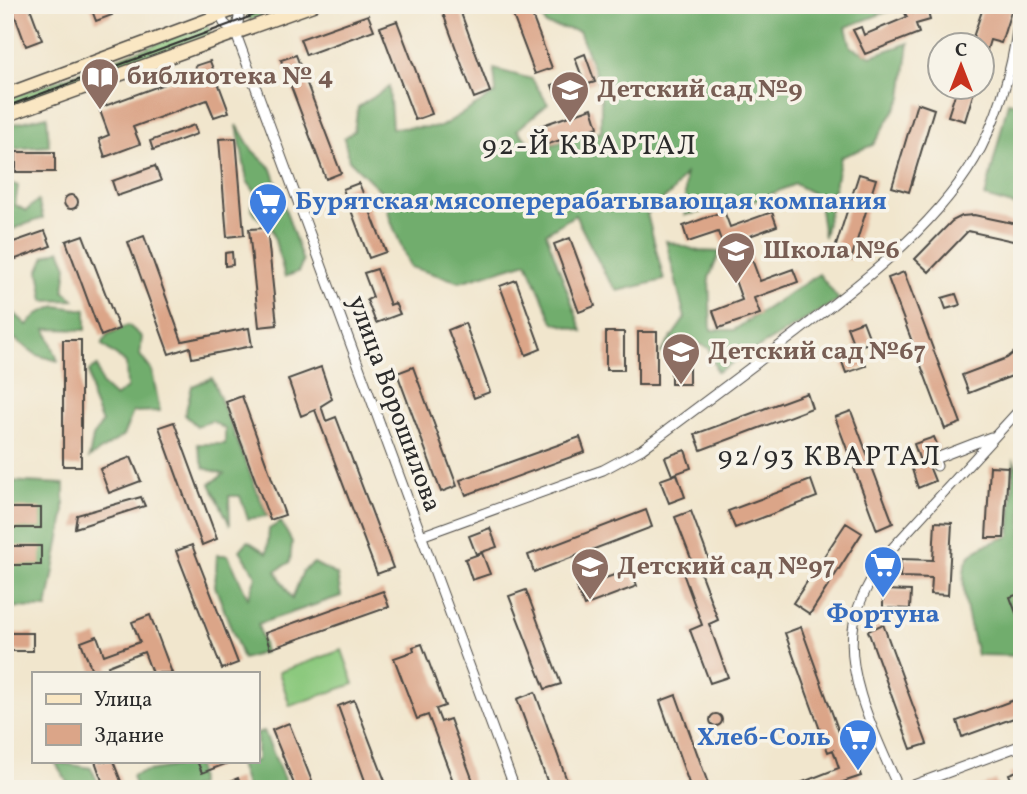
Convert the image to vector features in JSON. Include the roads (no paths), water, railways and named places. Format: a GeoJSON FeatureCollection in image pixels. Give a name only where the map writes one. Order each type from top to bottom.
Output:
{"type":"FeatureCollection","features":[{"type":"Feature","properties":{"kind":"main road"},"geometry":{"type":"LineString","coordinates":[[5,116],[313,5]]}},
{"type":"Feature","properties":{"kind":"main road"},"geometry":{"type":"LineString","coordinates":[[5,95],[217,10],[240,6]]}},
{"type":"Feature","properties":{"kind":"street"},"geometry":{"type":"LineString","coordinates":[[421,536],[603,470],[642,449],[873,274],[953,191],[981,148],[1002,93],[1017,40],[1020,5]]}},
{"type":"Feature","properties":{"kind":"street","name":"улица Ворошилова"},"geometry":{"type":"LineString","coordinates":[[236,34],[240,6]]}},
{"type":"Feature","properties":{"kind":"street","name":"улица Ворошилова"},"geometry":{"type":"LineString","coordinates":[[217,10],[236,34],[515,789]]}},
{"type":"Feature","properties":{"kind":"street"},"geometry":{"type":"LineString","coordinates":[[1022,407],[886,555],[871,579],[855,620],[853,662],[863,698],[901,789],[1022,745]]}},
{"type":"Feature","properties":{"kind":"street"},"geometry":{"type":"LineString","coordinates":[[937,466],[934,459],[994,436]]}},
{"type":"Feature","properties":{"kind":"tram line"},"geometry":{"type":"LineString","coordinates":[[5,107],[282,5]]}},
{"type":"Feature","properties":{"kind":"place","name":"библиотека № 4"},"geometry":{"type":"Point","coordinates":[100,111]}},
{"type":"Feature","properties":{"kind":"place","name":"Детский сад №9"},"geometry":{"type":"Point","coordinates":[570,124]}},
{"type":"Feature","properties":{"kind":"place","name":"Бурятская мясоперерабатывающая компания"},"geometry":{"type":"Point","coordinates":[268,236]}},
{"type":"Feature","properties":{"kind":"place","name":"Школа №6"},"geometry":{"type":"Point","coordinates":[736,285]}},
{"type":"Feature","properties":{"kind":"place","name":"Детский сад №67"},"geometry":{"type":"Point","coordinates":[681,386]}},
{"type":"Feature","properties":{"kind":"place","name":"Фортуна"},"geometry":{"type":"Point","coordinates":[883,599]}},
{"type":"Feature","properties":{"kind":"place","name":"Детский сад №97"},"geometry":{"type":"Point","coordinates":[590,601]}},
{"type":"Feature","properties":{"kind":"place","name":"Хлеб-Соль"},"geometry":{"type":"Point","coordinates":[858,772]}},
{"type":"Feature","properties":{"kind":"district","name":"92-Й КВАРТАЛ"},"geometry":{"type":"Point","coordinates":[590,146]}},
{"type":"Feature","properties":{"kind":"district","name":"92/93 КВАРТАЛ"},"geometry":{"type":"Point","coordinates":[830,457]}}]}
